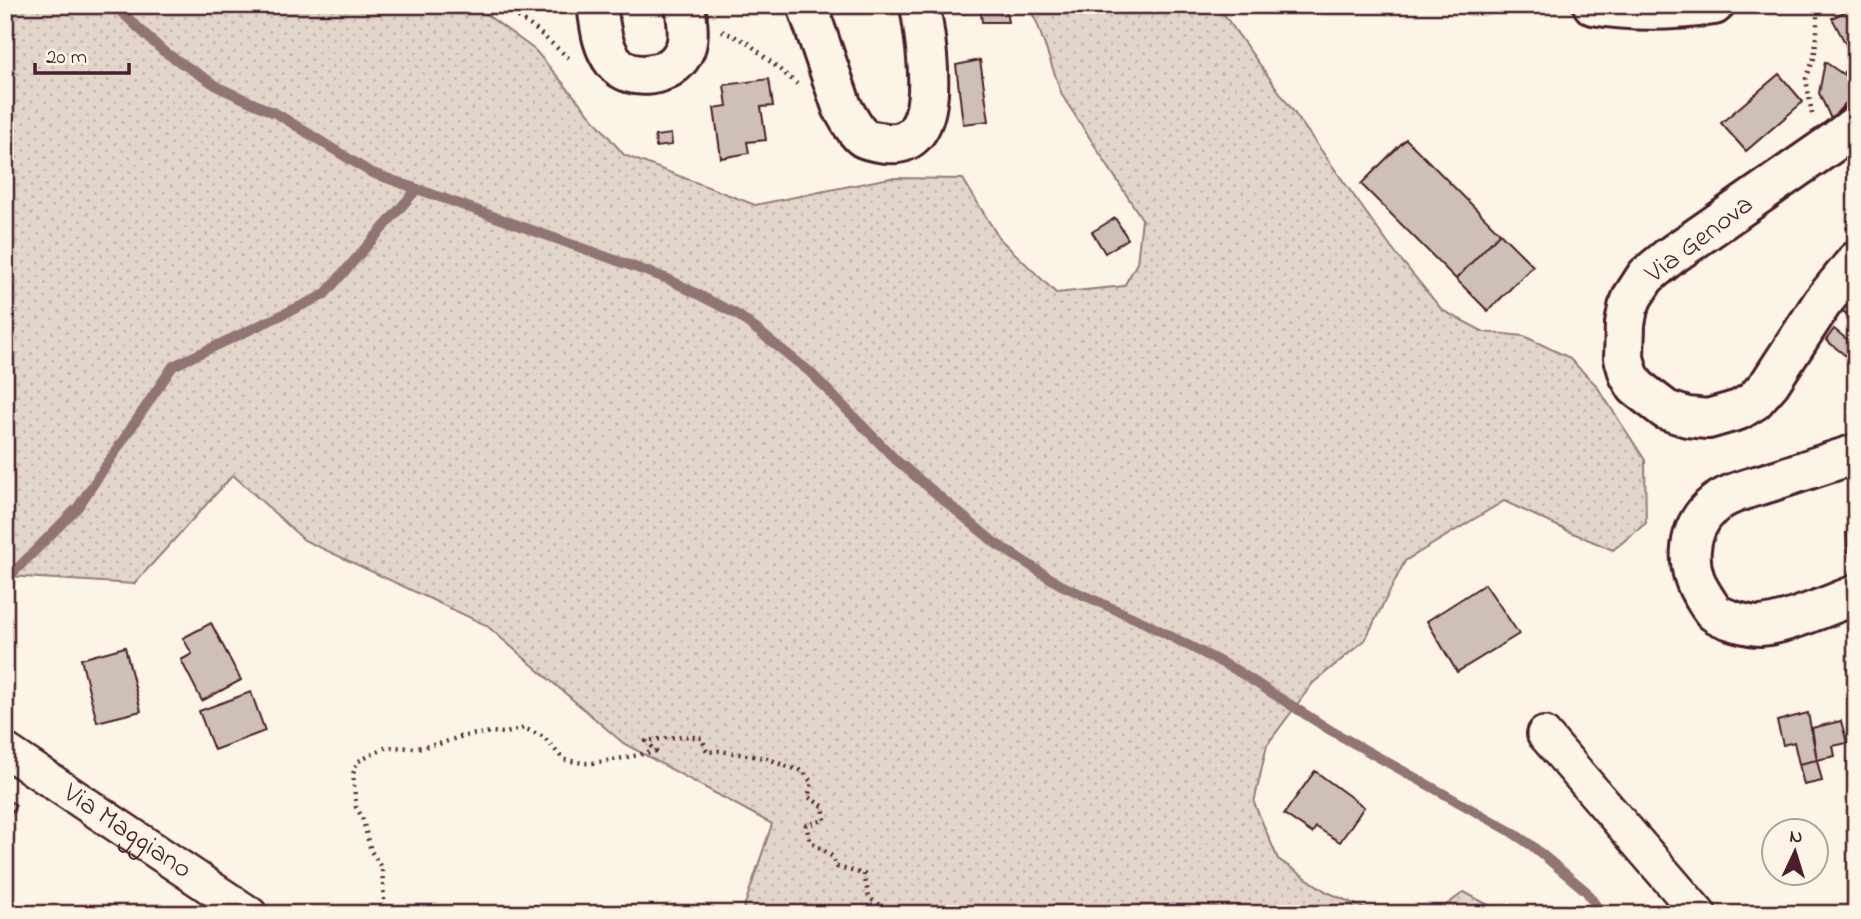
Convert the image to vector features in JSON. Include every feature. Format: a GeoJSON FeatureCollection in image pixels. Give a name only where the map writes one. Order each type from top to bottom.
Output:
{"type":"FeatureCollection","features":[{"type":"Feature","properties":{"kind":"main road"},"geometry":{"type":"LineString","coordinates":[[597,5],[602,38],[615,65],[638,75],[663,72],[679,60],[687,44],[686,14]]}},
{"type":"Feature","properties":{"kind":"main road"},"geometry":{"type":"LineString","coordinates":[[807,5],[842,107],[851,123],[864,138],[889,143],[906,141],[918,132],[926,112],[928,82],[920,5]]}},
{"type":"Feature","properties":{"kind":"main road"},"geometry":{"type":"LineString","coordinates":[[1593,5],[1619,10],[1651,11],[1714,5]]}},
{"type":"Feature","properties":{"kind":"main road","name":"Via Genova"},"geometry":{"type":"LineString","coordinates":[[1856,125],[1646,276],[1633,296],[1625,324],[1625,358],[1629,375],[1636,387],[1666,410],[1687,417],[1708,419],[1739,410],[1754,401],[1770,383],[1822,303],[1856,261]]}},
{"type":"Feature","properties":{"kind":"main road"},"geometry":{"type":"LineString","coordinates":[[1856,454],[1734,494],[1713,505],[1698,522],[1692,540],[1690,562],[1694,578],[1714,612],[1738,623],[1759,626],[1780,622],[1856,595]]}},
{"type":"Feature","properties":{"kind":"street"},"geometry":{"type":"LineString","coordinates":[[1544,734],[1699,914]]}},
{"type":"Feature","properties":{"kind":"street","name":"Via Maggiano"},"geometry":{"type":"LineString","coordinates":[[5,750],[250,914]]}},
{"type":"Feature","properties":{"kind":"path"},"geometry":{"type":"LineString","coordinates":[[501,5],[534,28],[579,67]]}},
{"type":"Feature","properties":{"kind":"path"},"geometry":{"type":"LineString","coordinates":[[686,14],[747,42],[800,88]]}},
{"type":"Feature","properties":{"kind":"path"},"geometry":{"type":"LineString","coordinates":[[385,914],[382,869],[371,850],[362,817],[356,807],[353,774],[357,762],[387,747],[416,748],[463,736],[490,732],[506,733],[524,728],[544,737],[564,760],[591,763],[622,760],[656,751],[646,741],[682,736],[702,738],[707,752],[719,751],[767,758],[803,771],[812,783],[808,797],[823,806],[825,820],[806,825],[810,841],[832,856],[837,867],[864,874],[869,898],[894,914]]}},
{"type":"Feature","properties":{"kind":"shaded area"},"geometry":{"type":"Polygon","coordinates":[[[5,5],[470,5],[535,50],[624,155],[755,205],[890,178],[963,179],[999,238],[1056,293],[1124,286],[1137,263],[1142,219],[1062,95],[1028,5],[1217,5],[1392,249],[1442,310],[1484,332],[1524,336],[1568,357],[1596,385],[1645,460],[1646,523],[1613,550],[1504,501],[1405,561],[1365,640],[1313,683],[1267,745],[1254,803],[1278,859],[1327,892],[1377,914],[740,914],[772,824],[623,743],[486,625],[304,540],[233,475],[134,584],[8,576],[5,571],[5,5]]]}},
{"type":"Feature","properties":{"kind":"shaded area"},"geometry":{"type":"Polygon","coordinates":[[[1464,892],[1505,914],[1434,914],[1464,892]]]}},
{"type":"Feature","properties":{"kind":"building"},"geometry":{"type":"Polygon","coordinates":[[[980,5],[1005,5],[1008,22],[982,22],[980,5]]]}},
{"type":"Feature","properties":{"kind":"building"},"geometry":{"type":"Polygon","coordinates":[[[1856,6],[1856,57],[1853,58],[1832,18],[1856,6]]]}},
{"type":"Feature","properties":{"kind":"building"},"geometry":{"type":"Polygon","coordinates":[[[1856,58],[1856,81],[1844,72],[1856,58]]]}},
{"type":"Feature","properties":{"kind":"building"},"geometry":{"type":"Polygon","coordinates":[[[980,60],[989,121],[963,124],[956,65],[980,60]]]}},
{"type":"Feature","properties":{"kind":"building"},"geometry":{"type":"Polygon","coordinates":[[[1825,62],[1856,83],[1856,92],[1831,119],[1819,93],[1825,62]]]}},
{"type":"Feature","properties":{"kind":"building"},"geometry":{"type":"Polygon","coordinates":[[[1779,74],[1803,102],[1746,151],[1721,123],[1779,74]]]}},
{"type":"Feature","properties":{"kind":"building"},"geometry":{"type":"Polygon","coordinates":[[[769,79],[773,106],[761,107],[766,140],[747,142],[749,153],[721,158],[714,108],[727,106],[724,85],[769,79]]]}},
{"type":"Feature","properties":{"kind":"building"},"geometry":{"type":"Polygon","coordinates":[[[671,134],[672,145],[656,147],[655,136],[671,134]]]}},
{"type":"Feature","properties":{"kind":"building"},"geometry":{"type":"Polygon","coordinates":[[[1406,139],[1500,233],[1456,279],[1361,184],[1406,139]]]}},
{"type":"Feature","properties":{"kind":"building"},"geometry":{"type":"Polygon","coordinates":[[[1115,218],[1128,239],[1105,253],[1092,232],[1115,218]]]}},
{"type":"Feature","properties":{"kind":"building"},"geometry":{"type":"Polygon","coordinates":[[[1500,233],[1533,266],[1488,311],[1456,279],[1500,233]]]}},
{"type":"Feature","properties":{"kind":"building"},"geometry":{"type":"Polygon","coordinates":[[[1856,300],[1856,321],[1840,309],[1856,300]]]}},
{"type":"Feature","properties":{"kind":"building"},"geometry":{"type":"Polygon","coordinates":[[[1834,329],[1854,345],[1846,356],[1826,340],[1834,329]]]}},
{"type":"Feature","properties":{"kind":"building"},"geometry":{"type":"Polygon","coordinates":[[[1856,528],[1856,551],[1847,552],[1846,533],[1856,528]]]}},
{"type":"Feature","properties":{"kind":"building"},"geometry":{"type":"Polygon","coordinates":[[[1485,584],[1519,634],[1457,672],[1427,621],[1485,584]]]}},
{"type":"Feature","properties":{"kind":"building"},"geometry":{"type":"Polygon","coordinates":[[[211,623],[241,680],[202,701],[181,660],[192,654],[183,638],[211,623]]]}},
{"type":"Feature","properties":{"kind":"building"},"geometry":{"type":"Polygon","coordinates":[[[125,647],[141,711],[97,722],[81,659],[125,647]]]}},
{"type":"Feature","properties":{"kind":"building"},"geometry":{"type":"Polygon","coordinates":[[[251,692],[265,731],[214,750],[199,711],[251,692]]]}},
{"type":"Feature","properties":{"kind":"building"},"geometry":{"type":"Polygon","coordinates":[[[1808,713],[1817,760],[1799,764],[1794,742],[1783,745],[1777,721],[1808,713]]]}},
{"type":"Feature","properties":{"kind":"building"},"geometry":{"type":"Polygon","coordinates":[[[1841,721],[1847,743],[1833,746],[1835,756],[1817,760],[1812,728],[1841,721]]]}},
{"type":"Feature","properties":{"kind":"building"},"geometry":{"type":"Polygon","coordinates":[[[1817,760],[1822,781],[1804,785],[1799,764],[1817,760]]]}},
{"type":"Feature","properties":{"kind":"building"},"geometry":{"type":"Polygon","coordinates":[[[1315,771],[1364,807],[1340,842],[1316,827],[1312,833],[1284,814],[1315,771]]]}},
{"type":"Feature","properties":{"kind":"building"},"geometry":{"type":"Polygon","coordinates":[[[5,798],[16,805],[8,819],[5,817],[5,798]]]}},
{"type":"Feature","properties":{"kind":"waterway"},"geometry":{"type":"LineString","coordinates":[[114,5],[163,51],[220,88],[279,115],[370,172],[668,279],[738,315],[810,372],[896,460],[995,543],[1061,585],[1143,622],[1236,670],[1330,730],[1510,831],[1586,891],[1602,914]]}},
{"type":"Feature","properties":{"kind":"waterway"},"geometry":{"type":"LineString","coordinates":[[5,581],[78,507],[173,366],[324,295],[417,189]]}}]}
